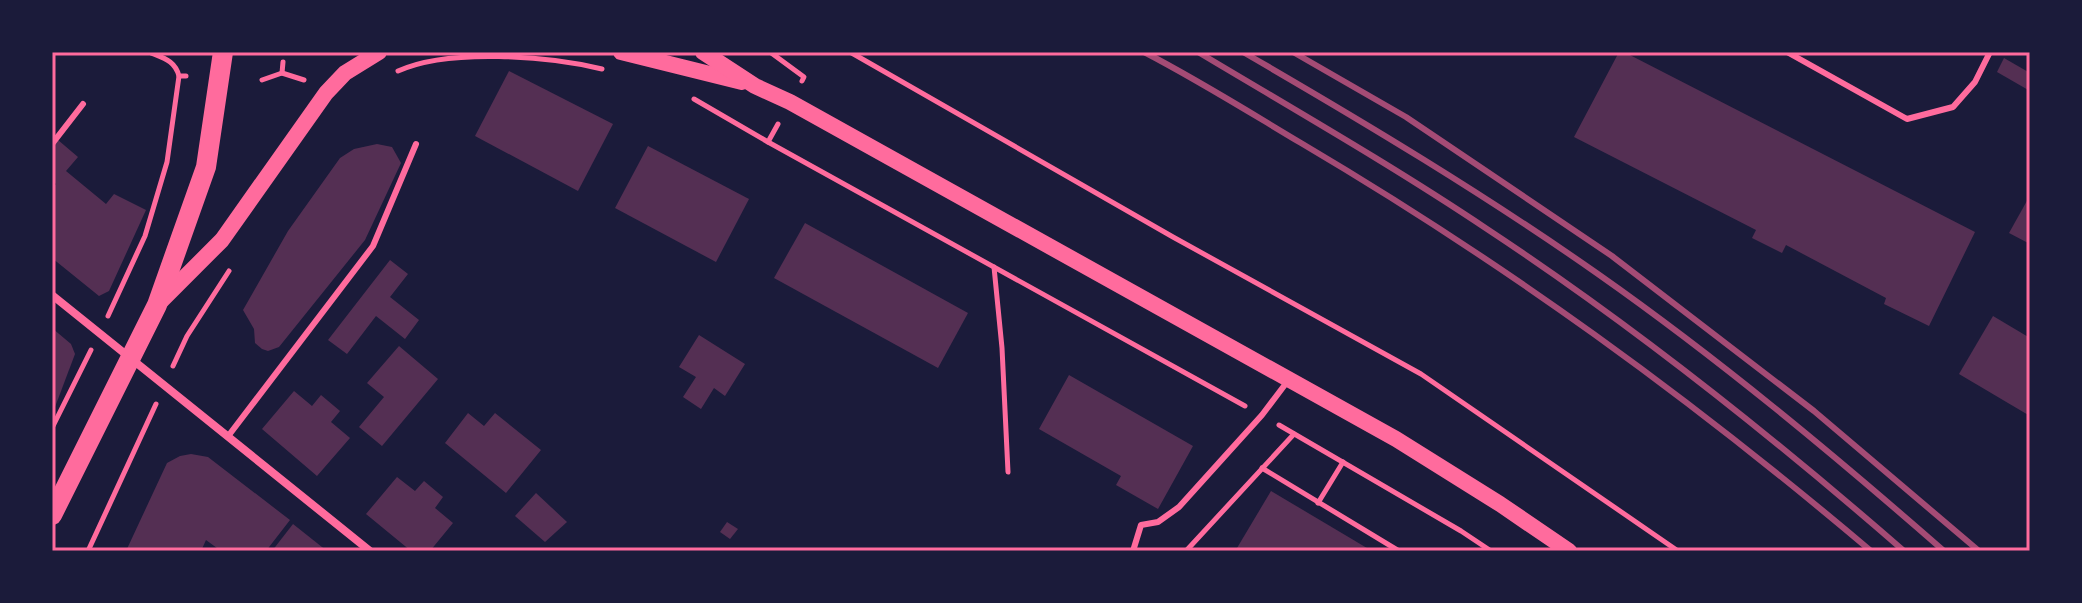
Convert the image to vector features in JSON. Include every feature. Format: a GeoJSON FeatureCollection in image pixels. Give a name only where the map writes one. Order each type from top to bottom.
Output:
{"type":"FeatureCollection","features":[{"type":"Feature","properties":{"kind":"main road"},"geometry":{"type":"LineString","coordinates":[[52,515],[157,305],[206,167],[223,52]]}},
{"type":"Feature","properties":{"kind":"main road"},"geometry":{"type":"LineString","coordinates":[[157,305],[222,240],[326,93],[345,73],[379,52]]}},
{"type":"Feature","properties":{"kind":"main road"},"geometry":{"type":"LineString","coordinates":[[621,52],[755,86]]}},
{"type":"Feature","properties":{"kind":"main road"},"geometry":{"type":"LineString","coordinates":[[703,52],[755,86],[790,102],[1396,439],[1569,551]]}},
{"type":"Feature","properties":{"kind":"street"},"geometry":{"type":"LineString","coordinates":[[52,295],[370,551]]}},
{"type":"Feature","properties":{"kind":"lane"},"geometry":{"type":"LineString","coordinates":[[1787,52],[1907,119],[1953,107],[1975,82],[1990,52]]}},
{"type":"Feature","properties":{"kind":"lane"},"geometry":{"type":"LineString","coordinates":[[52,144],[83,104]]}},
{"type":"Feature","properties":{"kind":"lane"},"geometry":{"type":"LineString","coordinates":[[229,435],[373,246],[416,144]]}},
{"type":"Feature","properties":{"kind":"lane"},"geometry":{"type":"LineString","coordinates":[[1133,551],[1141,525],[1158,522],[1179,507],[1262,415],[1289,379]]}},
{"type":"Feature","properties":{"kind":"path"},"geometry":{"type":"LineString","coordinates":[[52,428],[145,236],[167,162],[183,76],[176,65],[149,52]]}},
{"type":"Feature","properties":{"kind":"path"},"geometry":{"type":"LineString","coordinates":[[770,52],[804,77],[802,82]]}},
{"type":"Feature","properties":{"kind":"path"},"geometry":{"type":"LineString","coordinates":[[850,52],[1173,237],[1421,374],[1678,551]]}},
{"type":"Feature","properties":{"kind":"path"},"geometry":{"type":"LineString","coordinates":[[387,76],[406,67],[479,56],[575,62],[614,72]]}},
{"type":"Feature","properties":{"kind":"path"},"geometry":{"type":"LineString","coordinates":[[282,73],[283,62]]}},
{"type":"Feature","properties":{"kind":"path"},"geometry":{"type":"LineString","coordinates":[[262,80],[282,73],[316,84]]}},
{"type":"Feature","properties":{"kind":"path"},"geometry":{"type":"LineString","coordinates":[[692,98],[1262,415],[1491,551]]}},
{"type":"Feature","properties":{"kind":"path"},"geometry":{"type":"LineString","coordinates":[[768,142],[778,123]]}},
{"type":"Feature","properties":{"kind":"path"},"geometry":{"type":"LineString","coordinates":[[88,551],[187,336],[235,263]]}},
{"type":"Feature","properties":{"kind":"path"},"geometry":{"type":"LineString","coordinates":[[994,267],[1002,348],[1008,472]]}},
{"type":"Feature","properties":{"kind":"path"},"geometry":{"type":"LineString","coordinates":[[1186,551],[1294,434]]}},
{"type":"Feature","properties":{"kind":"path"},"geometry":{"type":"LineString","coordinates":[[1318,503],[1343,462]]}},
{"type":"Feature","properties":{"kind":"path"},"geometry":{"type":"LineString","coordinates":[[1262,468],[1399,551]]}},
{"type":"Feature","properties":{"kind":"building"},"geometry":{"type":"Polygon","coordinates":[[[1619,52],[1975,232],[1929,326],[1884,304],[1886,298],[1786,245],[1782,253],[1752,238],[1756,230],[1574,137],[1619,52]]]}},
{"type":"Feature","properties":{"kind":"building"},"geometry":{"type":"Polygon","coordinates":[[[2004,58],[2030,73],[2030,91],[1997,72],[2004,58]]]}},
{"type":"Feature","properties":{"kind":"building"},"geometry":{"type":"Polygon","coordinates":[[[509,71],[613,124],[578,191],[475,136],[509,71]]]}},
{"type":"Feature","properties":{"kind":"building"},"geometry":{"type":"Polygon","coordinates":[[[58,140],[78,157],[66,171],[106,204],[114,194],[146,210],[109,291],[99,296],[52,258],[52,188],[56,184],[52,181],[52,147],[58,140]]]}},
{"type":"Feature","properties":{"kind":"building"},"geometry":{"type":"Polygon","coordinates":[[[377,144],[392,147],[401,163],[365,240],[279,347],[268,351],[262,349],[255,343],[254,329],[243,310],[288,231],[340,158],[354,149],[377,144]]]}},
{"type":"Feature","properties":{"kind":"building"},"geometry":{"type":"Polygon","coordinates":[[[648,146],[749,199],[716,262],[615,208],[648,146]]]}},
{"type":"Feature","properties":{"kind":"building"},"geometry":{"type":"Polygon","coordinates":[[[2028,199],[2030,201],[2030,244],[2009,233],[2028,199]]]}},
{"type":"Feature","properties":{"kind":"building"},"geometry":{"type":"Polygon","coordinates":[[[805,223],[968,313],[938,368],[774,278],[805,223]]]}},
{"type":"Feature","properties":{"kind":"building"},"geometry":{"type":"Polygon","coordinates":[[[390,260],[408,274],[390,297],[419,320],[405,339],[376,316],[347,354],[328,340],[390,260]]]}},
{"type":"Feature","properties":{"kind":"building"},"geometry":{"type":"Polygon","coordinates":[[[1993,316],[2030,338],[2030,416],[1959,374],[1993,316]]]}},
{"type":"Feature","properties":{"kind":"building"},"geometry":{"type":"Polygon","coordinates":[[[52,328],[71,344],[75,354],[52,415],[52,328]]]}},
{"type":"Feature","properties":{"kind":"building"},"geometry":{"type":"Polygon","coordinates":[[[699,335],[745,364],[725,396],[714,388],[701,409],[683,397],[696,377],[679,367],[699,335]]]}},
{"type":"Feature","properties":{"kind":"building"},"geometry":{"type":"Polygon","coordinates":[[[399,346],[438,379],[382,446],[359,427],[384,397],[367,383],[399,346]]]}},
{"type":"Feature","properties":{"kind":"building"},"geometry":{"type":"Polygon","coordinates":[[[1069,375],[1193,446],[1158,509],[1116,485],[1121,476],[1039,429],[1069,375]]]}},
{"type":"Feature","properties":{"kind":"building"},"geometry":{"type":"Polygon","coordinates":[[[294,391],[312,406],[321,395],[340,411],[331,422],[350,438],[317,476],[262,429],[294,391]]]}},
{"type":"Feature","properties":{"kind":"building"},"geometry":{"type":"Polygon","coordinates":[[[468,413],[484,426],[495,413],[541,450],[506,493],[445,443],[468,413]]]}},
{"type":"Feature","properties":{"kind":"building"},"geometry":{"type":"Polygon","coordinates":[[[191,454],[208,457],[290,520],[266,551],[221,551],[206,540],[201,551],[126,551],[167,463],[191,454]]]}},
{"type":"Feature","properties":{"kind":"building"},"geometry":{"type":"Polygon","coordinates":[[[397,477],[415,491],[424,481],[443,497],[435,508],[453,523],[430,551],[411,551],[366,514],[397,477]]]}},
{"type":"Feature","properties":{"kind":"building"},"geometry":{"type":"Polygon","coordinates":[[[1271,491],[1372,551],[1243,551],[1237,548],[1271,491]]]}},
{"type":"Feature","properties":{"kind":"building"},"geometry":{"type":"Polygon","coordinates":[[[536,493],[567,522],[545,542],[515,516],[536,493]]]}},
{"type":"Feature","properties":{"kind":"building"},"geometry":{"type":"Polygon","coordinates":[[[727,522],[738,529],[730,539],[720,532],[727,522]]]}},
{"type":"Feature","properties":{"kind":"building"},"geometry":{"type":"Polygon","coordinates":[[[293,524],[327,551],[272,551],[293,524]]]}},
{"type":"Feature","properties":{"kind":"railway"},"geometry":{"type":"LineString","coordinates":[[1144,52],[1377,189],[1523,285],[1665,386],[1871,551]]}},
{"type":"Feature","properties":{"kind":"railway"},"geometry":{"type":"LineString","coordinates":[[1198,52],[1416,183],[1596,304],[1753,424],[1904,551]]}},
{"type":"Feature","properties":{"kind":"railway"},"geometry":{"type":"LineString","coordinates":[[1243,52],[1423,159],[1598,274],[1775,408],[1944,551]]}},
{"type":"Feature","properties":{"kind":"railway"},"geometry":{"type":"LineString","coordinates":[[1293,52],[1406,117],[1612,256],[1814,411],[1979,551]]}}]}
